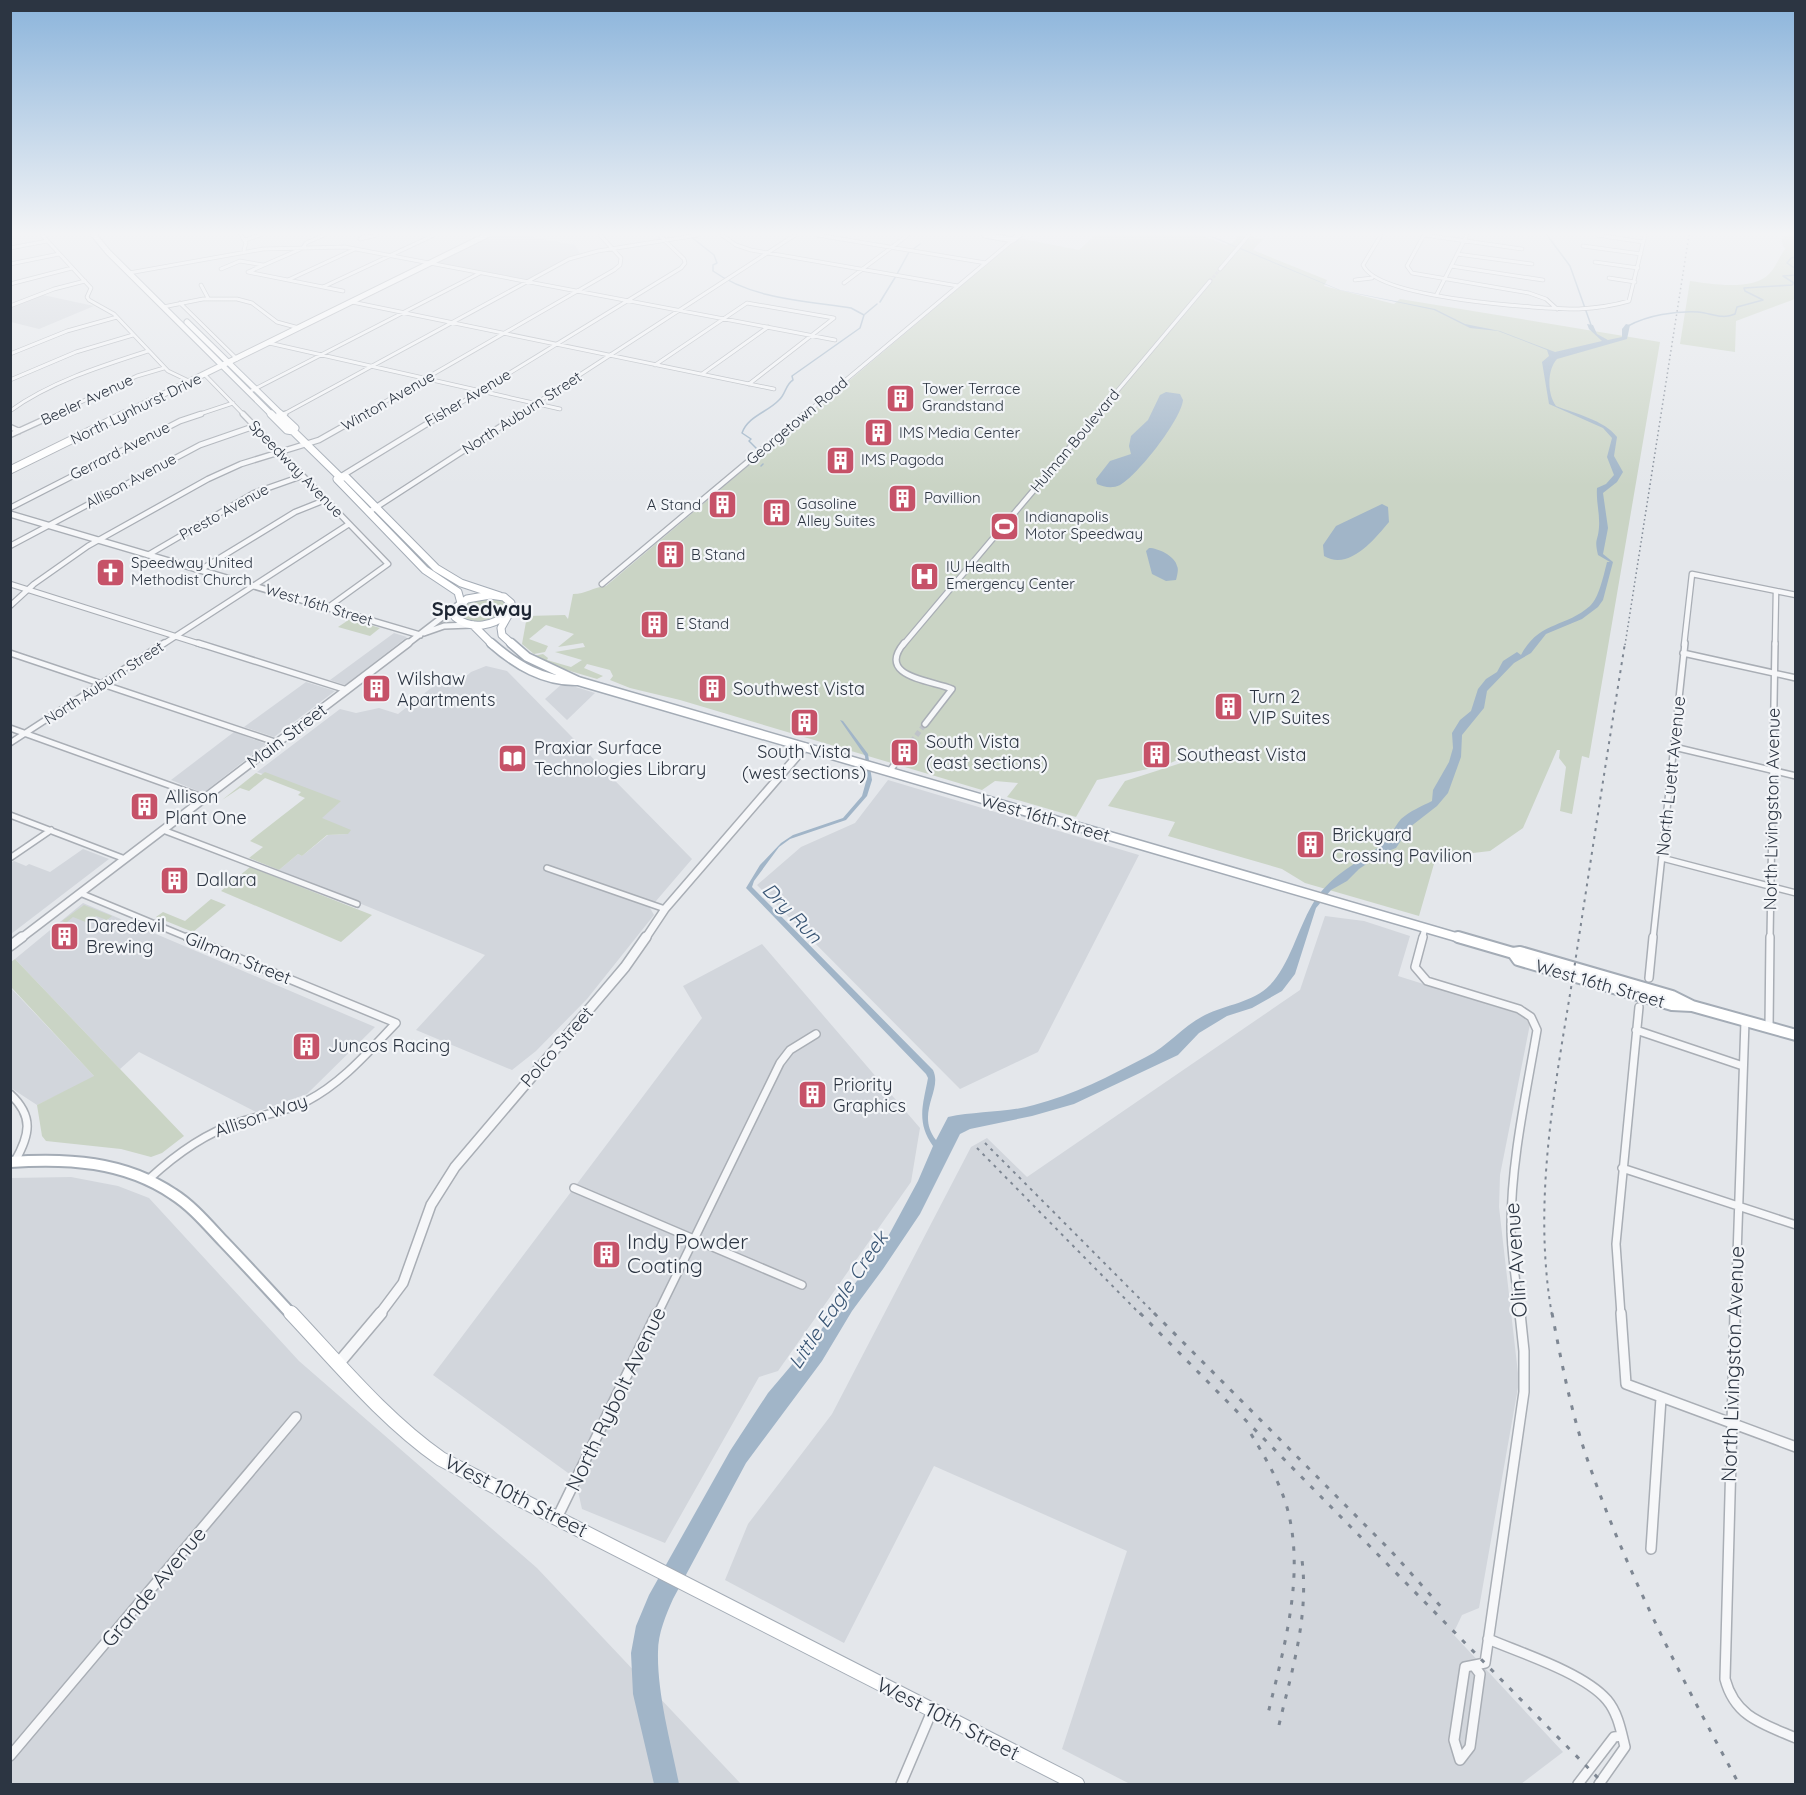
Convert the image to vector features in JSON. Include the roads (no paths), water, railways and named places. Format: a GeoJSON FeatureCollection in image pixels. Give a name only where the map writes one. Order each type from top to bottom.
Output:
{"type":"FeatureCollection","features":[{"type":"Feature","properties":{"kind":"main road"},"geometry":{"type":"LineString","coordinates":[[176,319],[279,417],[287,430],[292,431],[340,477],[337,479],[440,571],[468,586],[510,601],[510,612],[493,622],[472,625]]}},
{"type":"Feature","properties":{"kind":"main road"},"geometry":{"type":"LineString","coordinates":[[183,319],[225,365]]}},
{"type":"Feature","properties":{"kind":"main road","name":"North Lynhurst Drive"},"geometry":{"type":"LineString","coordinates":[[10,470],[318,319]]}},
{"type":"Feature","properties":{"kind":"main road"},"geometry":{"type":"LineString","coordinates":[[372,510],[429,574],[456,590],[459,604],[478,596],[500,596]]}},
{"type":"Feature","properties":{"kind":"main road","name":"West 16th Street"},"geometry":{"type":"LineString","coordinates":[[459,604],[454,612],[457,618],[472,625],[502,654],[521,665],[568,682],[578,681]]}},
{"type":"Feature","properties":{"kind":"main road","name":"West 16th Street"},"geometry":{"type":"LineString","coordinates":[[510,612],[501,628],[502,635],[533,660],[578,681],[1513,953],[1518,960],[1672,1005],[1692,1006],[1796,1035]]}},
{"type":"Feature","properties":{"kind":"main road","name":"West 10th Street"},"geometry":{"type":"LineString","coordinates":[[13,1162],[51,1159],[96,1162],[150,1179],[176,1194],[194,1210],[338,1364],[414,1440],[441,1459],[1077,1785]]}},
{"type":"Feature","properties":{"kind":"street"},"geometry":{"type":"LineString","coordinates":[[10,354],[70,330],[111,319]]}},
{"type":"Feature","properties":{"kind":"street"},"geometry":{"type":"LineString","coordinates":[[119,319],[164,368],[175,377],[190,382]]}},
{"type":"Feature","properties":{"kind":"street"},"geometry":{"type":"LineString","coordinates":[[196,319],[237,359]]}},
{"type":"Feature","properties":{"kind":"street"},"geometry":{"type":"LineString","coordinates":[[272,319],[299,328]]}},
{"type":"Feature","properties":{"kind":"street"},"geometry":{"type":"LineString","coordinates":[[252,391],[392,319]]}},
{"type":"Feature","properties":{"kind":"street"},"geometry":{"type":"LineString","coordinates":[[432,319],[774,389]]}},
{"type":"Feature","properties":{"kind":"street"},"geometry":{"type":"LineString","coordinates":[[279,417],[461,319]]}},
{"type":"Feature","properties":{"kind":"street","name":"Winton Avenue"},"geometry":{"type":"LineString","coordinates":[[281,453],[307,445],[530,319]]}},
{"type":"Feature","properties":{"kind":"street","name":"Fisher Avenue"},"geometry":{"type":"LineString","coordinates":[[340,477],[599,319]]}},
{"type":"Feature","properties":{"kind":"street","name":"North Auburn Street"},"geometry":{"type":"LineString","coordinates":[[372,510],[667,319]]}},
{"type":"Feature","properties":{"kind":"street"},"geometry":{"type":"LineString","coordinates":[[656,365],[724,319],[835,340]]}},
{"type":"Feature","properties":{"kind":"street"},"geometry":{"type":"LineString","coordinates":[[749,384],[833,319]]}},
{"type":"Feature","properties":{"kind":"street","name":"Georgetown Road"},"geometry":{"type":"LineString","coordinates":[[602,584],[919,319]]}},
{"type":"Feature","properties":{"kind":"street","name":"Hulman Boulevard"},"geometry":{"type":"LineString","coordinates":[[925,724],[952,689],[904,674],[896,666],[894,656],[1178,319]]}},
{"type":"Feature","properties":{"kind":"street"},"geometry":{"type":"LineString","coordinates":[[702,374],[768,327]]}},
{"type":"Feature","properties":{"kind":"street"},"geometry":{"type":"LineString","coordinates":[[10,380],[80,350],[133,335]]}},
{"type":"Feature","properties":{"kind":"street"},"geometry":{"type":"LineString","coordinates":[[269,343],[560,409]]}},
{"type":"Feature","properties":{"kind":"street"},"geometry":{"type":"LineString","coordinates":[[10,411],[26,400],[100,366],[148,351]]}},
{"type":"Feature","properties":{"kind":"street","name":"Beeler Avenue"},"geometry":{"type":"LineString","coordinates":[[10,435],[140,375],[164,368]]}},
{"type":"Feature","properties":{"kind":"street","name":"Speedway Avenue"},"geometry":{"type":"LineString","coordinates":[[205,375],[387,564],[327,608]]}},
{"type":"Feature","properties":{"kind":"street","name":"Gerrard Avenue"},"geometry":{"type":"LineString","coordinates":[[10,508],[180,421],[232,403]]}},
{"type":"Feature","properties":{"kind":"street","name":"Allison Avenue"},"geometry":{"type":"LineString","coordinates":[[10,546],[200,445],[255,426]]}},
{"type":"Feature","properties":{"kind":"street"},"geometry":{"type":"LineString","coordinates":[[10,427],[19,432]]}},
{"type":"Feature","properties":{"kind":"street"},"geometry":{"type":"LineString","coordinates":[[10,606],[98,540],[217,474],[281,453]]}},
{"type":"Feature","properties":{"kind":"street","name":"Presto Avenue"},"geometry":{"type":"LineString","coordinates":[[148,555],[254,493],[302,476]]}},
{"type":"Feature","properties":{"kind":"street"},"geometry":{"type":"LineString","coordinates":[[200,570],[291,514],[325,500]]}},
{"type":"Feature","properties":{"kind":"street","name":"West 16th Street"},"geometry":{"type":"LineString","coordinates":[[10,514],[420,635]]}},
{"type":"Feature","properties":{"kind":"street","name":"North Auburn Street"},"geometry":{"type":"LineString","coordinates":[[10,743],[349,524]]}},
{"type":"Feature","properties":{"kind":"street","name":"North Luett Avenue"},"geometry":{"type":"LineString","coordinates":[[1650,978],[1692,574],[1776,591]]}},
{"type":"Feature","properties":{"kind":"street"},"geometry":{"type":"LineString","coordinates":[[10,584],[347,690]]}},
{"type":"Feature","properties":{"kind":"street"},"geometry":{"type":"LineString","coordinates":[[1776,591],[1796,595]]}},
{"type":"Feature","properties":{"kind":"street","name":"North Livingston Avenue"},"geometry":{"type":"LineString","coordinates":[[1769,1028],[1776,591]]}},
{"type":"Feature","properties":{"kind":"street","name":"Main Street"},"geometry":{"type":"LineString","coordinates":[[10,946],[459,604]]}},
{"type":"Feature","properties":{"kind":"street","name":"Main Street"},"geometry":{"type":"LineString","coordinates":[[420,635],[444,626],[472,625]]}},
{"type":"Feature","properties":{"kind":"street"},"geometry":{"type":"LineString","coordinates":[[10,653],[278,743]]}},
{"type":"Feature","properties":{"kind":"street"},"geometry":{"type":"LineString","coordinates":[[1683,653],[1796,678]]}},
{"type":"Feature","properties":{"kind":"street"},"geometry":{"type":"LineString","coordinates":[[10,728],[205,798]]}},
{"type":"Feature","properties":{"kind":"street","name":"Polco Street"},"geometry":{"type":"LineString","coordinates":[[338,1364],[403,1283],[428,1212],[448,1176],[624,969],[665,909],[805,747]]}},
{"type":"Feature","properties":{"kind":"street"},"geometry":{"type":"LineString","coordinates":[[1674,747],[1796,776]]}},
{"type":"Feature","properties":{"kind":"street"},"geometry":{"type":"LineString","coordinates":[[889,772],[897,761]]}},
{"type":"Feature","properties":{"kind":"street"},"geometry":{"type":"LineString","coordinates":[[10,814],[125,859]]}},
{"type":"Feature","properties":{"kind":"street"},"geometry":{"type":"LineString","coordinates":[[10,858],[51,830]]}},
{"type":"Feature","properties":{"kind":"street"},"geometry":{"type":"LineString","coordinates":[[163,830],[357,904]]}},
{"type":"Feature","properties":{"kind":"street"},"geometry":{"type":"LineString","coordinates":[[1662,858],[1796,892]]}},
{"type":"Feature","properties":{"kind":"street"},"geometry":{"type":"LineString","coordinates":[[547,868],[665,909]]}},
{"type":"Feature","properties":{"kind":"street","name":"Gilman Street"},"geometry":{"type":"LineString","coordinates":[[80,893],[396,1023]]}},
{"type":"Feature","properties":{"kind":"street","name":"Olin Avenue"},"geometry":{"type":"LineString","coordinates":[[1425,928],[1415,967],[1427,981],[1518,1009],[1531,1017],[1537,1030],[1517,1142],[1512,1200],[1512,1246],[1524,1354],[1524,1392],[1485,1663],[1465,1667],[1454,1740],[1460,1760],[1470,1747],[1480,1674],[1474,1666]]}},
{"type":"Feature","properties":{"kind":"street"},"geometry":{"type":"LineString","coordinates":[[1639,1007],[1622,1168],[1616,1258],[1626,1384],[1796,1447]]}},
{"type":"Feature","properties":{"kind":"street","name":"North Livingston Avenue"},"geometry":{"type":"LineString","coordinates":[[1745,1021],[1725,1679],[1728,1692],[1735,1705],[1750,1718],[1796,1738]]}},
{"type":"Feature","properties":{"kind":"street","name":"Allison Way"},"geometry":{"type":"LineString","coordinates":[[150,1179],[179,1152],[211,1133],[292,1108],[320,1094],[350,1070],[396,1023]]}},
{"type":"Feature","properties":{"kind":"street"},"geometry":{"type":"LineString","coordinates":[[1636,1030],[1743,1066]]}},
{"type":"Feature","properties":{"kind":"street","name":"North Rybolt Avenue"},"geometry":{"type":"LineString","coordinates":[[557,1518],[780,1063],[790,1050],[816,1034]]}},
{"type":"Feature","properties":{"kind":"street"},"geometry":{"type":"LineString","coordinates":[[10,1094],[24,1109],[27,1125],[26,1144],[13,1162]]}},
{"type":"Feature","properties":{"kind":"street"},"geometry":{"type":"LineString","coordinates":[[1622,1168],[1796,1225]]}},
{"type":"Feature","properties":{"kind":"street"},"geometry":{"type":"LineString","coordinates":[[574,1188],[802,1285]]}},
{"type":"Feature","properties":{"kind":"street"},"geometry":{"type":"LineString","coordinates":[[1652,1549],[1661,1398]]}},
{"type":"Feature","properties":{"kind":"street","name":"Grande Avenue"},"geometry":{"type":"LineString","coordinates":[[10,1756],[296,1417]]}},
{"type":"Feature","properties":{"kind":"street"},"geometry":{"type":"LineString","coordinates":[[1488,1639],[1594,1688],[1611,1706],[1625,1748],[1599,1785]]}},
{"type":"Feature","properties":{"kind":"street"},"geometry":{"type":"LineString","coordinates":[[901,1785],[932,1711]]}},
{"type":"Feature","properties":{"kind":"street"},"geometry":{"type":"LineString","coordinates":[[1578,1785],[1614,1737],[1622,1736]]}},
{"type":"Feature","properties":{"kind":"water","name":"Little Eagle Creek"},"geometry":{"type":"Polygon","coordinates":[[[1452,319],[1500,331],[1555,352],[1602,341],[1589,329],[1587,324],[1593,325],[1597,334],[1608,340],[1622,337],[1622,329],[1626,324],[1630,325],[1627,339],[1557,359],[1550,376],[1551,395],[1556,406],[1605,426],[1617,437],[1614,456],[1623,472],[1617,482],[1603,493],[1608,528],[1603,554],[1613,562],[1603,600],[1598,607],[1582,619],[1546,634],[1531,653],[1514,663],[1487,691],[1484,708],[1462,735],[1461,757],[1448,793],[1437,806],[1410,827],[1396,848],[1383,853],[1359,869],[1347,881],[1331,890],[1316,908],[1295,974],[1282,991],[1252,1008],[1227,1016],[1199,1033],[1178,1055],[1074,1104],[1032,1116],[970,1129],[960,1134],[920,1214],[852,1311],[822,1361],[746,1463],[673,1599],[659,1638],[658,1668],[665,1718],[679,1784],[654,1784],[633,1694],[631,1653],[636,1626],[649,1595],[730,1451],[768,1393],[818,1334],[884,1244],[918,1181],[933,1146],[924,1129],[922,1113],[928,1078],[926,1074],[746,888],[760,865],[781,843],[793,835],[843,818],[862,796],[867,778],[865,756],[840,720],[868,754],[872,780],[867,796],[846,820],[790,839],[779,847],[752,887],[933,1070],[935,1086],[928,1111],[928,1120],[930,1130],[936,1140],[948,1117],[1023,1108],[1077,1090],[1154,1052],[1205,1015],[1263,991],[1283,968],[1318,895],[1342,872],[1383,844],[1401,819],[1432,801],[1433,790],[1449,762],[1453,748],[1452,733],[1460,720],[1471,711],[1478,689],[1486,679],[1497,672],[1503,661],[1517,652],[1521,655],[1528,644],[1544,630],[1581,613],[1590,606],[1599,592],[1607,562],[1610,562],[1598,555],[1596,543],[1599,532],[1597,488],[1606,484],[1614,475],[1607,457],[1612,438],[1603,428],[1549,404],[1542,362],[1549,356],[1547,350],[1498,331],[1470,328],[1452,319]]]}},
{"type":"Feature","properties":{"kind":"water"},"geometry":{"type":"Polygon","coordinates":[[[1166,392],[1180,394],[1183,400],[1175,420],[1157,447],[1137,471],[1120,485],[1108,487],[1097,484],[1096,479],[1110,461],[1131,454],[1129,446],[1131,436],[1148,420],[1160,395],[1166,392]]]}},
{"type":"Feature","properties":{"kind":"water"},"geometry":{"type":"Polygon","coordinates":[[[1382,504],[1388,507],[1389,522],[1368,545],[1352,557],[1343,560],[1333,560],[1324,556],[1323,545],[1336,526],[1382,504]]]}},
{"type":"Feature","properties":{"kind":"water"},"geometry":{"type":"Polygon","coordinates":[[[1149,548],[1161,551],[1176,562],[1178,569],[1176,580],[1166,581],[1152,574],[1146,551],[1149,548]]]}},
{"type":"Feature","properties":{"kind":"waterway","name":"Dry Run"},"geometry":{"type":"LineString","coordinates":[[757,449],[749,441],[751,439],[742,433],[749,422],[781,398],[788,384],[793,380],[792,376],[860,328],[863,319]]}},
{"type":"Feature","properties":{"kind":"waterway"},"geometry":{"type":"LineString","coordinates":[[1589,319],[1591,325]]}},
{"type":"Feature","properties":{"kind":"waterway","name":"Little Eagle Creek"},"geometry":{"type":"LineString","coordinates":[[1628,326],[1645,319]]}},
{"type":"Feature","properties":{"kind":"tunnel"},"geometry":{"type":"LineString","coordinates":[[897,761],[925,724]]}},
{"type":"Feature","properties":{"kind":"railway"},"geometry":{"type":"LineString","coordinates":[[1625,645],[1676,319]]}},
{"type":"Feature","properties":{"kind":"railway"},"geometry":{"type":"LineString","coordinates":[[1552,1315],[1546,1273],[1544,1230],[1548,1145],[1559,1060],[1625,643]]}},
{"type":"Feature","properties":{"kind":"railway"},"geometry":{"type":"LineString","coordinates":[[985,1143],[1156,1315]]}},
{"type":"Feature","properties":{"kind":"railway"},"geometry":{"type":"LineString","coordinates":[[977,1148],[1141,1315]]}},
{"type":"Feature","properties":{"kind":"railway"},"geometry":{"type":"LineString","coordinates":[[1140,1313],[1604,1784]]}},
{"type":"Feature","properties":{"kind":"railway"},"geometry":{"type":"LineString","coordinates":[[1154,1313],[1391,1551],[1443,1609]]}},
{"type":"Feature","properties":{"kind":"railway"},"geometry":{"type":"LineString","coordinates":[[1552,1313],[1578,1429],[1605,1508],[1658,1628],[1739,1784]]}},
{"type":"Feature","properties":{"kind":"railway"},"geometry":{"type":"LineString","coordinates":[[1251,1434],[1271,1468],[1283,1495],[1292,1531],[1294,1557],[1286,1639],[1267,1718]]}},
{"type":"Feature","properties":{"kind":"railway"},"geometry":{"type":"LineString","coordinates":[[1279,1725],[1294,1664],[1301,1623],[1304,1581],[1302,1560]]}},
{"type":"Feature","properties":{"kind":"place","name":"Tower Terrace Grandstand"},"geometry":{"type":"Point","coordinates":[901,398]}},
{"type":"Feature","properties":{"kind":"place","name":"IMS Media Center"},"geometry":{"type":"Point","coordinates":[878,433]}},
{"type":"Feature","properties":{"kind":"place","name":"IMS Pagoda"},"geometry":{"type":"Point","coordinates":[840,460]}},
{"type":"Feature","properties":{"kind":"place","name":"Pavillion"},"geometry":{"type":"Point","coordinates":[903,498]}},
{"type":"Feature","properties":{"kind":"place","name":"A Stand"},"geometry":{"type":"Point","coordinates":[722,505]}},
{"type":"Feature","properties":{"kind":"place","name":"Gasoline Alley Suites"},"geometry":{"type":"Point","coordinates":[776,513]}},
{"type":"Feature","properties":{"kind":"place","name":"Indianapolis Motor Speedway"},"geometry":{"type":"Point","coordinates":[1004,526]}},
{"type":"Feature","properties":{"kind":"place","name":"B Stand"},"geometry":{"type":"Point","coordinates":[670,555]}},
{"type":"Feature","properties":{"kind":"place","name":"Speedway United Methodist Church"},"geometry":{"type":"Point","coordinates":[110,572]}},
{"type":"Feature","properties":{"kind":"place","name":"IU Health Emergency Center"},"geometry":{"type":"Point","coordinates":[925,576]}},
{"type":"Feature","properties":{"kind":"place","name":"E Stand"},"geometry":{"type":"Point","coordinates":[655,624]}},
{"type":"Feature","properties":{"kind":"place","name":"Wilshaw Apartments"},"geometry":{"type":"Point","coordinates":[376,689]}},
{"type":"Feature","properties":{"kind":"place","name":"Southwest Vista"},"geometry":{"type":"Point","coordinates":[712,689]}},
{"type":"Feature","properties":{"kind":"place","name":"Turn 2 VIP Suites"},"geometry":{"type":"Point","coordinates":[1228,707]}},
{"type":"Feature","properties":{"kind":"place","name":"South Vista (west sections)"},"geometry":{"type":"Point","coordinates":[804,723]}},
{"type":"Feature","properties":{"kind":"place","name":"South Vista (east sections)"},"geometry":{"type":"Point","coordinates":[905,752]}},
{"type":"Feature","properties":{"kind":"place","name":"Southeast Vista"},"geometry":{"type":"Point","coordinates":[1156,755]}},
{"type":"Feature","properties":{"kind":"place","name":"Praxiar Surface Technologies Library"},"geometry":{"type":"Point","coordinates":[513,758]}},
{"type":"Feature","properties":{"kind":"place","name":"Allison Plant One"},"geometry":{"type":"Point","coordinates":[144,807]}},
{"type":"Feature","properties":{"kind":"place","name":"Brickyard Crossing Pavilion"},"geometry":{"type":"Point","coordinates":[1311,845]}},
{"type":"Feature","properties":{"kind":"place","name":"Dallara"},"geometry":{"type":"Point","coordinates":[175,880]}},
{"type":"Feature","properties":{"kind":"place","name":"Daredevil Brewing"},"geometry":{"type":"Point","coordinates":[65,936]}},
{"type":"Feature","properties":{"kind":"place","name":"Juncos Racing"},"geometry":{"type":"Point","coordinates":[307,1046]}},
{"type":"Feature","properties":{"kind":"place","name":"Priority Graphics"},"geometry":{"type":"Point","coordinates":[812,1095]}},
{"type":"Feature","properties":{"kind":"place","name":"Indy Powder Coating"},"geometry":{"type":"Point","coordinates":[606,1254]}},
{"type":"Feature","properties":{"kind":"district","name":"Speedway"},"geometry":{"type":"Point","coordinates":[482,609]}}]}
